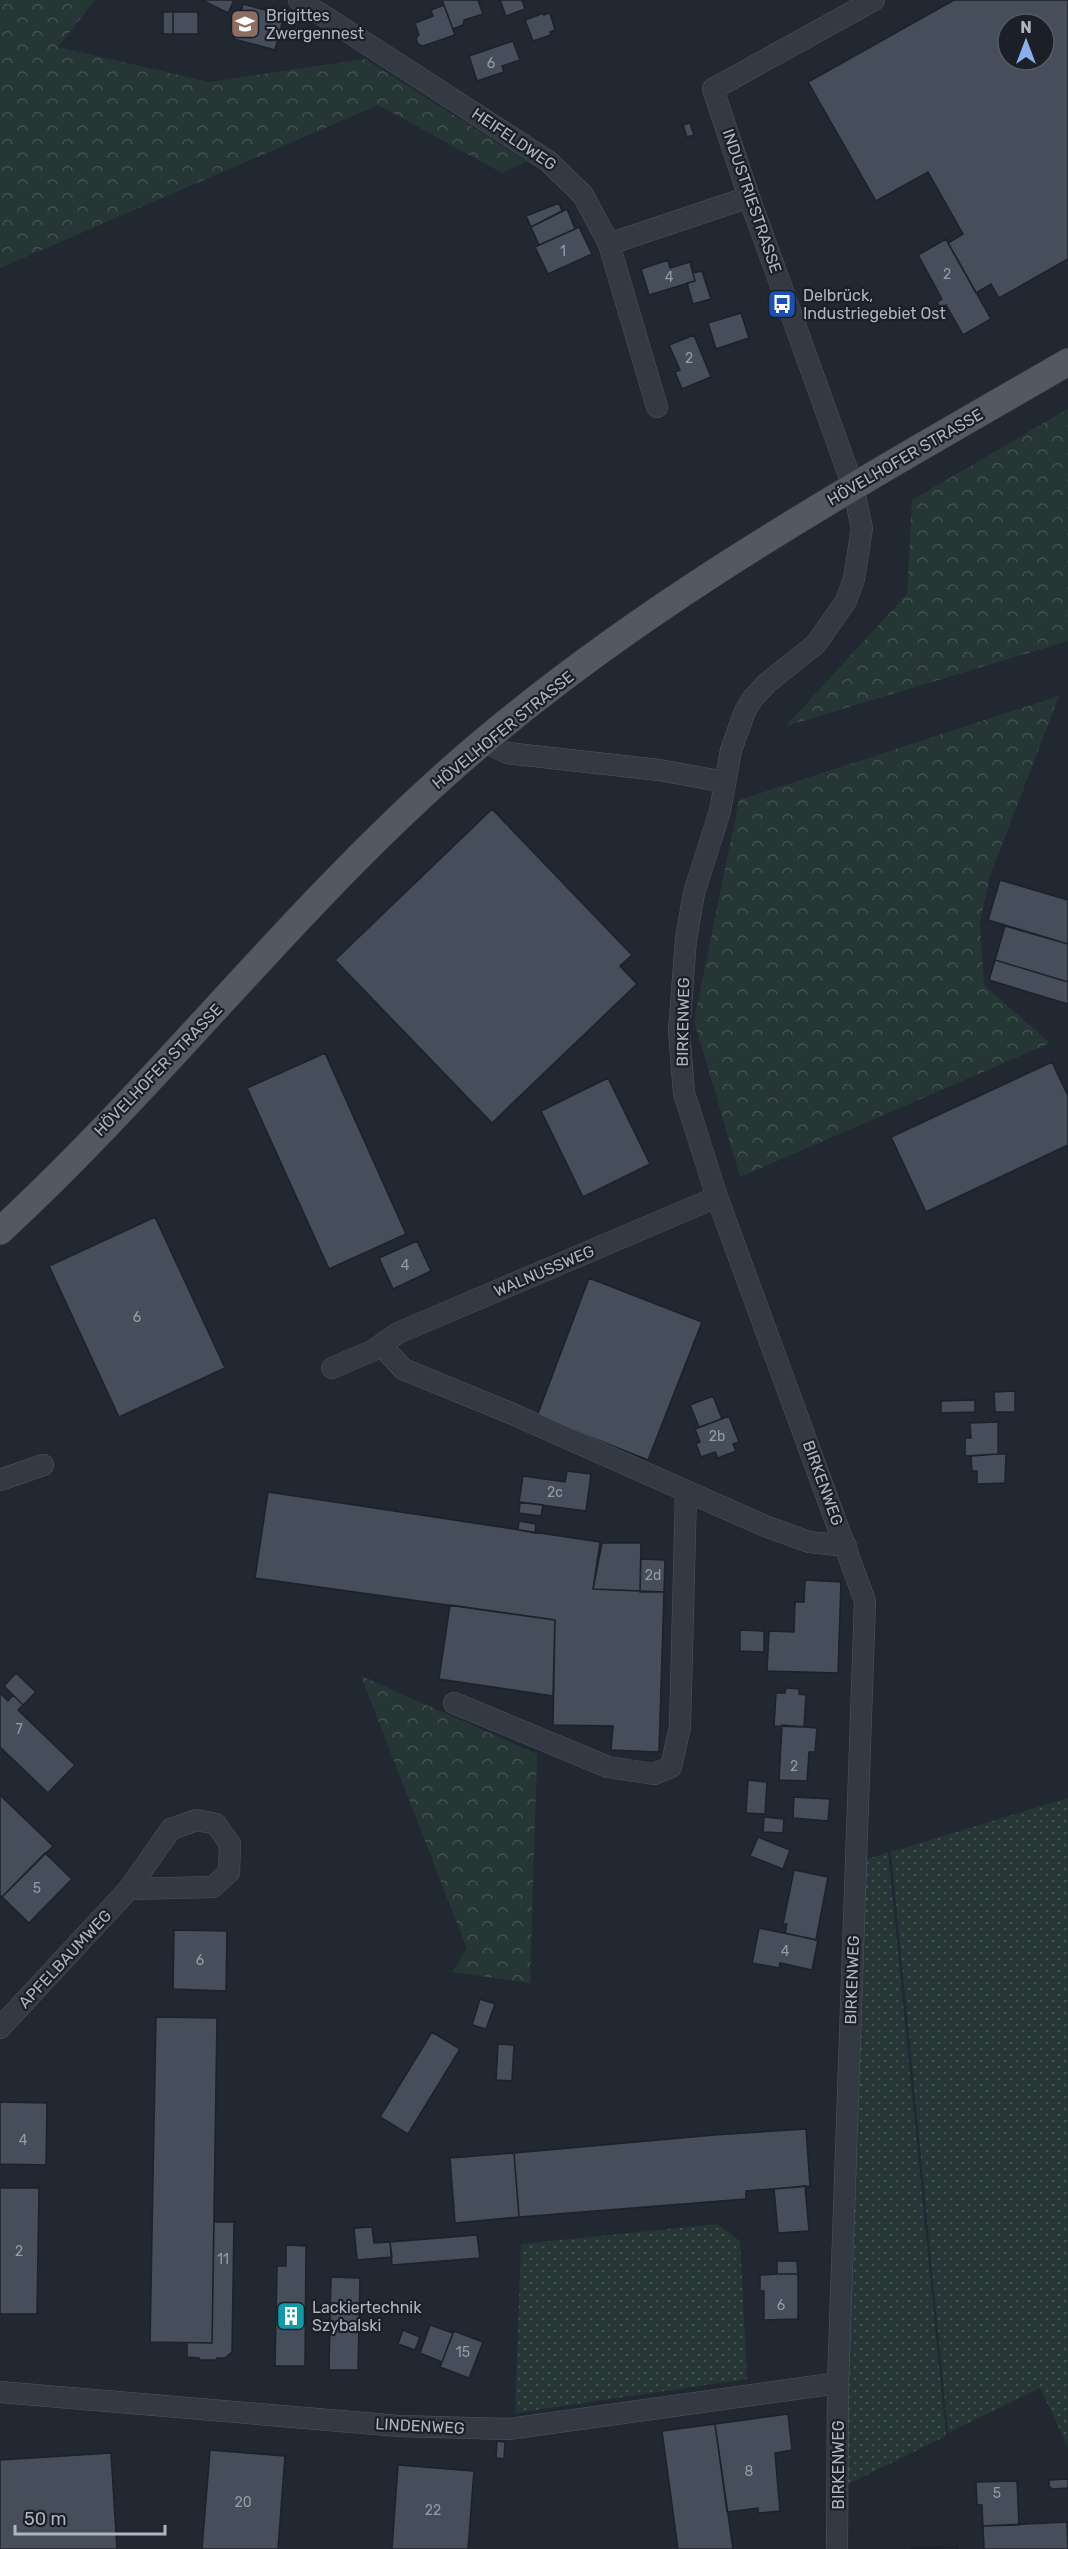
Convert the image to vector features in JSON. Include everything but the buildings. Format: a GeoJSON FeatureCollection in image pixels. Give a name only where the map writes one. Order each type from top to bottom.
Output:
{"type":"FeatureCollection","features":[{"type":"Feature","properties":{"kind":"main road","name":"HÖVELHOFER STRASSE"},"geometry":{"type":"LineString","coordinates":[[0,1231],[131,1100],[311,905],[483,741],[699,583],[853,486],[1068,362]]}},
{"type":"Feature","properties":{"kind":"street","name":"HEIFELDWEG"},"geometry":{"type":"LineString","coordinates":[[299,0],[548,161],[583,195],[609,244],[657,407]]}},
{"type":"Feature","properties":{"kind":"street","name":"INDUSTRIESTRASSE"},"geometry":{"type":"LineString","coordinates":[[853,486],[749,197],[713,89],[874,0]]}},
{"type":"Feature","properties":{"kind":"street"},"geometry":{"type":"LineString","coordinates":[[609,244],[749,197]]}},
{"type":"Feature","properties":{"kind":"street","name":"BIRKENWEG"},"geometry":{"type":"LineString","coordinates":[[837,2549],[838,2383],[866,1601],[717,1197],[684,1093],[679,1031],[686,939],[694,892],[720,811],[731,750],[745,711],[753,698],[767,683],[816,644],[846,601],[854,579],[862,528],[853,486]]}},
{"type":"Feature","properties":{"kind":"street"},"geometry":{"type":"LineString","coordinates":[[483,741],[507,753],[659,770],[725,782]]}},
{"type":"Feature","properties":{"kind":"street","name":"WALNUSSWEG"},"geometry":{"type":"LineString","coordinates":[[332,1368],[378,1348],[398,1333],[717,1197]]}},
{"type":"Feature","properties":{"kind":"street"},"geometry":{"type":"LineString","coordinates":[[378,1348],[403,1369],[508,1412],[765,1526],[809,1542],[846,1546]]}},
{"type":"Feature","properties":{"kind":"street"},"geometry":{"type":"LineString","coordinates":[[0,1480],[43,1465]]}},
{"type":"Feature","properties":{"kind":"street"},"geometry":{"type":"LineString","coordinates":[[454,1703],[608,1767],[654,1774],[671,1767],[680,1727],[686,1492]]}},
{"type":"Feature","properties":{"kind":"street","name":"APFELBAUMWEG"},"geometry":{"type":"LineString","coordinates":[[0,2028],[129,1889],[171,1829],[197,1820],[216,1824],[230,1844],[229,1872],[213,1887],[129,1889]]}},
{"type":"Feature","properties":{"kind":"street","name":"LINDENWEG"},"geometry":{"type":"LineString","coordinates":[[0,2392],[399,2426],[508,2429],[838,2383]]}},
{"type":"Feature","properties":{"kind":"green space"},"geometry":{"type":"Polygon","coordinates":[[[0,0],[95,0],[58,47],[209,82],[365,59],[526,161],[502,173],[378,105],[0,268],[0,0]]]}},
{"type":"Feature","properties":{"kind":"green space"},"geometry":{"type":"Polygon","coordinates":[[[1068,409],[1068,641],[786,726],[907,594],[912,500],[1068,409]]]}},
{"type":"Feature","properties":{"kind":"green space"},"geometry":{"type":"Polygon","coordinates":[[[1059,696],[990,876],[980,922],[984,985],[1050,1043],[740,1177],[694,1021],[739,800],[1059,696]]]}},
{"type":"Feature","properties":{"kind":"green space"},"geometry":{"type":"Polygon","coordinates":[[[361,1676],[537,1754],[530,1983],[452,1972],[467,1949],[361,1676]]]}},
{"type":"Feature","properties":{"kind":"green space"},"geometry":{"type":"Polygon","coordinates":[[[1068,1798],[1068,2447],[1040,2388],[948,2433],[891,1852],[1068,1798]]]}},
{"type":"Feature","properties":{"kind":"green space"},"geometry":{"type":"Polygon","coordinates":[[[888,1852],[946,2436],[842,2487],[856,1863],[888,1852]]]}},
{"type":"Feature","properties":{"kind":"green space"},"geometry":{"type":"Polygon","coordinates":[[[717,2224],[740,2241],[747,2379],[515,2413],[521,2244],[717,2224]]]}},
{"type":"Feature","properties":{"kind":"place","name":"Brigittes Zwergennest"},"geometry":{"type":"Point","coordinates":[245,24]}},
{"type":"Feature","properties":{"kind":"place","name":"Delbrück, Industriegebiet Ost"},"geometry":{"type":"Point","coordinates":[782,304]}},
{"type":"Feature","properties":{"kind":"place","name":"Lackiertechnik Szybalski"},"geometry":{"type":"Point","coordinates":[291,2316]}}]}
